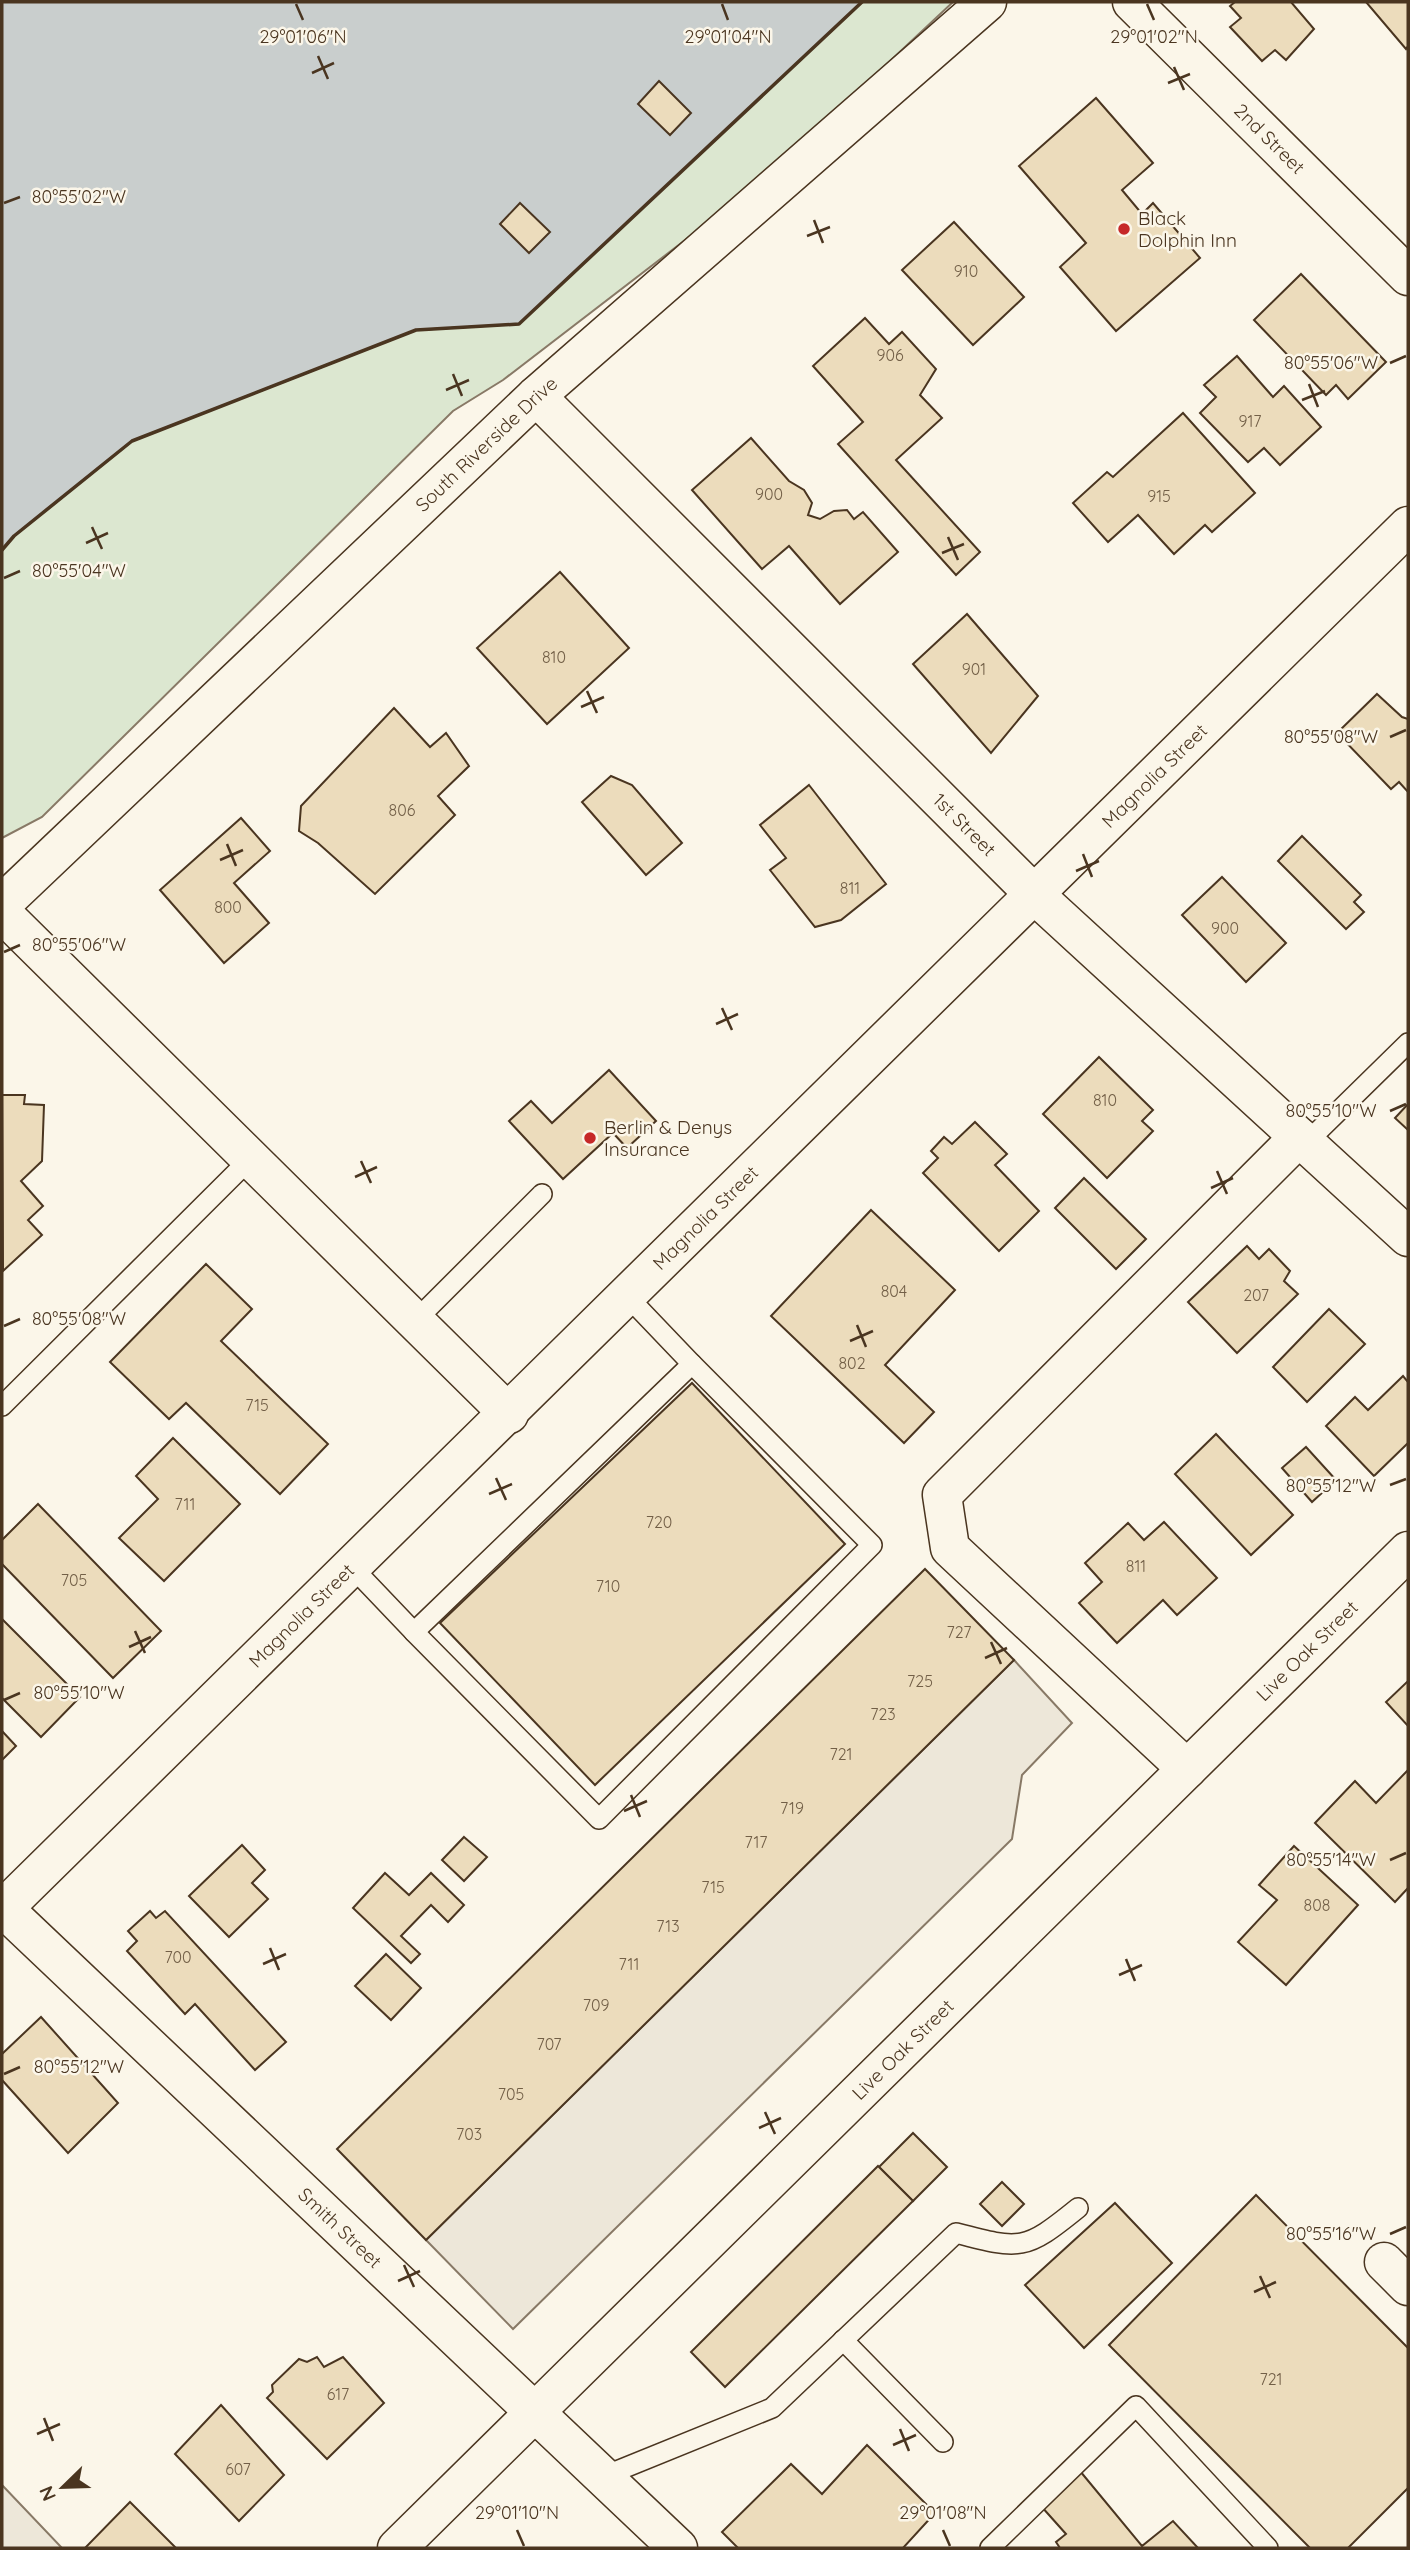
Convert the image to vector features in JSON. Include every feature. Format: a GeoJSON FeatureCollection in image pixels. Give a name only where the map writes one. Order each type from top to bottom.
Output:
{"type":"FeatureCollection","features":[{"type":"Feature","properties":{"kind":"street","name":"South Riverside Drive"},"geometry":{"type":"LineString","coordinates":[[2,904],[536,396],[987,2]]}},
{"type":"Feature","properties":{"kind":"street","name":"2nd Street"},"geometry":{"type":"LineString","coordinates":[[1132,2],[1408,276]]}},
{"type":"Feature","properties":{"kind":"street","name":"1st Street"},"geometry":{"type":"LineString","coordinates":[[536,396],[1035,895],[1408,1237]]}},
{"type":"Feature","properties":{"kind":"street","name":"Magnolia Street"},"geometry":{"type":"LineString","coordinates":[[2,1909],[628,1297],[1408,526]]}},
{"type":"Feature","properties":{"kind":"street"},"geometry":{"type":"LineString","coordinates":[[2,912],[509,1414]]}},
{"type":"Feature","properties":{"kind":"street"},"geometry":{"type":"LineString","coordinates":[[1187,1769],[950,1548],[942,1495],[1303,1140]]}},
{"type":"Feature","properties":{"kind":"street","name":"Live Oak Street"},"geometry":{"type":"LineString","coordinates":[[397,2548],[1408,1551]]}},
{"type":"Feature","properties":{"kind":"street","name":"Smith Street"},"geometry":{"type":"LineString","coordinates":[[2,1909],[678,2548]]}},
{"type":"Feature","properties":{"kind":"lane"},"geometry":{"type":"LineString","coordinates":[[1303,1140],[1408,1043]]}},
{"type":"Feature","properties":{"kind":"lane"},"geometry":{"type":"LineString","coordinates":[[2,1406],[251,1158]]}},
{"type":"Feature","properties":{"kind":"lane"},"geometry":{"type":"LineString","coordinates":[[415,1321],[542,1194]]}},
{"type":"Feature","properties":{"kind":"lane"},"geometry":{"type":"LineString","coordinates":[[352,1567],[599,1819],[872,1545],[628,1297]]}},
{"type":"Feature","properties":{"kind":"lane"},"geometry":{"type":"LineString","coordinates":[[414,1632],[692,1364]]}},
{"type":"Feature","properties":{"kind":"lane"},"geometry":{"type":"LineString","coordinates":[[602,2477],[772,2408],[956,2233],[1009,2247],[1043,2236],[1078,2207]]}},
{"type":"Feature","properties":{"kind":"lane"},"geometry":{"type":"LineString","coordinates":[[844,2340],[943,2442]]}},
{"type":"Feature","properties":{"kind":"lane"},"geometry":{"type":"LineString","coordinates":[[989,2548],[1136,2406],[1268,2548]]}},
{"type":"Feature","properties":{"kind":"green space"},"geometry":{"type":"Polygon","coordinates":[[[862,2],[953,2],[762,181],[503,380],[453,411],[42,817],[2,838],[2,550],[14,536],[132,441],[416,330],[519,324],[862,2]]]}},
{"type":"Feature","properties":{"kind":"shaded area"},"geometry":{"type":"Polygon","coordinates":[[[2,2],[862,2],[519,324],[416,330],[132,441],[14,536],[2,550],[2,2]]]}},
{"type":"Feature","properties":{"kind":"shaded area"},"geometry":{"type":"Polygon","coordinates":[[[1014,1660],[1072,1723],[1022,1775],[1012,1839],[513,2329],[426,2240],[1014,1660]]]}},
{"type":"Feature","properties":{"kind":"shaded area"},"geometry":{"type":"Polygon","coordinates":[[[2,2485],[62,2548],[2,2548],[2,2485]]]}},
{"type":"Feature","properties":{"kind":"building"},"geometry":{"type":"Polygon","coordinates":[[[1235,2],[1291,2],[1314,29],[1286,60],[1275,50],[1262,61],[1230,27],[1241,18],[1230,6],[1235,2]]]}},
{"type":"Feature","properties":{"kind":"building"},"geometry":{"type":"Polygon","coordinates":[[[1366,2],[1408,2],[1406,49],[1366,2]]]}},
{"type":"Feature","properties":{"kind":"building"},"geometry":{"type":"Polygon","coordinates":[[[659,81],[691,113],[670,135],[638,104],[659,81]]]}},
{"type":"Feature","properties":{"kind":"building","name":"Black Dolphin Inn"},"geometry":{"type":"Polygon","coordinates":[[[1096,98],[1153,163],[1122,190],[1142,214],[1153,203],[1200,258],[1116,331],[1060,267],[1086,243],[1019,166],[1096,98]]]}},
{"type":"Feature","properties":{"kind":"building"},"geometry":{"type":"Polygon","coordinates":[[[520,203],[550,232],[529,253],[500,224],[520,203]]]}},
{"type":"Feature","properties":{"kind":"building"},"geometry":{"type":"Polygon","coordinates":[[[954,222],[1024,297],[973,345],[902,270],[954,222]]]}},
{"type":"Feature","properties":{"kind":"building"},"geometry":{"type":"Polygon","coordinates":[[[1301,274],[1386,362],[1348,399],[1336,385],[1326,395],[1254,320],[1301,274]]]}},
{"type":"Feature","properties":{"kind":"building"},"geometry":{"type":"Polygon","coordinates":[[[865,318],[889,344],[902,332],[936,369],[920,395],[942,418],[896,460],[980,552],[956,575],[838,444],[863,422],[813,366],[865,318]]]}},
{"type":"Feature","properties":{"kind":"building"},"geometry":{"type":"Polygon","coordinates":[[[1237,356],[1273,397],[1284,386],[1321,427],[1280,465],[1264,448],[1248,462],[1200,413],[1216,397],[1204,385],[1237,356]]]}},
{"type":"Feature","properties":{"kind":"building"},"geometry":{"type":"Polygon","coordinates":[[[1183,413],[1255,493],[1212,532],[1205,525],[1174,554],[1138,515],[1108,542],[1073,503],[1107,472],[1113,477],[1183,413]]]}},
{"type":"Feature","properties":{"kind":"building"},"geometry":{"type":"Polygon","coordinates":[[[751,438],[789,481],[804,490],[812,503],[808,515],[820,519],[834,511],[847,510],[854,519],[863,512],[898,552],[840,604],[789,546],[762,569],[692,490],[751,438]]]}},
{"type":"Feature","properties":{"kind":"building"},"geometry":{"type":"Polygon","coordinates":[[[560,572],[629,648],[547,724],[477,648],[560,572]]]}},
{"type":"Feature","properties":{"kind":"building"},"geometry":{"type":"Polygon","coordinates":[[[967,614],[1038,696],[991,753],[913,664],[967,614]]]}},
{"type":"Feature","properties":{"kind":"building"},"geometry":{"type":"Polygon","coordinates":[[[1377,694],[1402,717],[1408,719],[1408,792],[1399,782],[1391,789],[1337,733],[1377,694]]]}},
{"type":"Feature","properties":{"kind":"building"},"geometry":{"type":"Polygon","coordinates":[[[394,708],[430,747],[446,733],[469,766],[438,796],[455,815],[375,894],[318,843],[299,831],[301,806],[394,708]]]}},
{"type":"Feature","properties":{"kind":"building"},"geometry":{"type":"Polygon","coordinates":[[[611,776],[632,785],[682,843],[646,875],[582,802],[611,776]]]}},
{"type":"Feature","properties":{"kind":"building"},"geometry":{"type":"Polygon","coordinates":[[[809,785],[886,884],[841,920],[815,927],[770,870],[786,858],[760,825],[809,785]]]}},
{"type":"Feature","properties":{"kind":"building"},"geometry":{"type":"Polygon","coordinates":[[[241,818],[270,851],[234,883],[269,923],[224,963],[160,890],[241,818]]]}},
{"type":"Feature","properties":{"kind":"building"},"geometry":{"type":"Polygon","coordinates":[[[1302,836],[1361,895],[1354,902],[1364,912],[1346,929],[1278,861],[1302,836]]]}},
{"type":"Feature","properties":{"kind":"building"},"geometry":{"type":"Polygon","coordinates":[[[1222,877],[1286,943],[1246,982],[1182,915],[1222,877]]]}},
{"type":"Feature","properties":{"kind":"building"},"geometry":{"type":"Polygon","coordinates":[[[1099,1057],[1153,1110],[1142,1121],[1153,1131],[1107,1178],[1043,1114],[1099,1057]]]}},
{"type":"Feature","properties":{"kind":"building"},"geometry":{"type":"Polygon","coordinates":[[[609,1070],[656,1121],[627,1148],[613,1133],[563,1179],[509,1121],[531,1101],[552,1123],[609,1070]]]}},
{"type":"Feature","properties":{"kind":"building"},"geometry":{"type":"Polygon","coordinates":[[[2,1095],[25,1095],[24,1104],[44,1105],[42,1161],[21,1181],[43,1206],[28,1220],[42,1235],[3,1271],[2,1095]]]}},
{"type":"Feature","properties":{"kind":"building"},"geometry":{"type":"Polygon","coordinates":[[[1408,1104],[1408,1130],[1395,1118],[1408,1104]]]}},
{"type":"Feature","properties":{"kind":"building"},"geometry":{"type":"Polygon","coordinates":[[[975,1122],[1007,1154],[995,1165],[1039,1211],[999,1251],[923,1173],[938,1158],[931,1151],[944,1137],[952,1144],[975,1122]]]}},
{"type":"Feature","properties":{"kind":"building"},"geometry":{"type":"Polygon","coordinates":[[[1084,1178],[1146,1239],[1116,1269],[1055,1208],[1084,1178]]]}},
{"type":"Feature","properties":{"kind":"building"},"geometry":{"type":"Polygon","coordinates":[[[871,1210],[955,1290],[885,1365],[934,1412],[904,1443],[771,1316],[871,1210]]]}},
{"type":"Feature","properties":{"kind":"building"},"geometry":{"type":"Polygon","coordinates":[[[1247,1246],[1259,1259],[1269,1249],[1290,1271],[1284,1281],[1298,1294],[1237,1353],[1188,1302],[1247,1246]]]}},
{"type":"Feature","properties":{"kind":"building"},"geometry":{"type":"Polygon","coordinates":[[[206,1264],[252,1309],[221,1341],[328,1444],[280,1494],[186,1403],[169,1419],[110,1362],[206,1264]]]}},
{"type":"Feature","properties":{"kind":"building"},"geometry":{"type":"Polygon","coordinates":[[[1329,1309],[1365,1344],[1307,1402],[1273,1367],[1329,1309]]]}},
{"type":"Feature","properties":{"kind":"building"},"geometry":{"type":"Polygon","coordinates":[[[1403,1376],[1408,1382],[1408,1443],[1374,1476],[1326,1426],[1355,1397],[1368,1410],[1403,1376]]]}},
{"type":"Feature","properties":{"kind":"building"},"geometry":{"type":"Polygon","coordinates":[[[692,1383],[845,1544],[595,1785],[440,1623],[692,1383]]]}},
{"type":"Feature","properties":{"kind":"building"},"geometry":{"type":"Polygon","coordinates":[[[1216,1434],[1293,1515],[1251,1555],[1175,1474],[1216,1434]]]}},
{"type":"Feature","properties":{"kind":"building"},"geometry":{"type":"Polygon","coordinates":[[[173,1438],[240,1504],[164,1581],[119,1538],[158,1499],[136,1476],[173,1438]]]}},
{"type":"Feature","properties":{"kind":"building"},"geometry":{"type":"Polygon","coordinates":[[[1306,1447],[1336,1480],[1312,1502],[1282,1468],[1306,1447]]]}},
{"type":"Feature","properties":{"kind":"building"},"geometry":{"type":"Polygon","coordinates":[[[38,1504],[161,1631],[113,1678],[2,1564],[2,1540],[38,1504]]]}},
{"type":"Feature","properties":{"kind":"building"},"geometry":{"type":"Polygon","coordinates":[[[1164,1522],[1217,1578],[1177,1615],[1163,1600],[1117,1643],[1079,1603],[1102,1582],[1085,1563],[1128,1523],[1144,1540],[1164,1522]]]}},
{"type":"Feature","properties":{"kind":"building"},"geometry":{"type":"Polygon","coordinates":[[[925,1569],[1014,1660],[426,2240],[337,2149],[925,1569]]]}},
{"type":"Feature","properties":{"kind":"building"},"geometry":{"type":"Polygon","coordinates":[[[2,1619],[80,1697],[41,1737],[2,1698],[2,1619]]]}},
{"type":"Feature","properties":{"kind":"building"},"geometry":{"type":"Polygon","coordinates":[[[1408,1681],[1408,1726],[1386,1702],[1408,1681]]]}},
{"type":"Feature","properties":{"kind":"building"},"geometry":{"type":"Polygon","coordinates":[[[2,1731],[16,1746],[2,1760],[2,1731]]]}},
{"type":"Feature","properties":{"kind":"building"},"geometry":{"type":"Polygon","coordinates":[[[1408,1770],[1408,1888],[1395,1902],[1315,1823],[1355,1781],[1376,1803],[1408,1770]]]}},
{"type":"Feature","properties":{"kind":"building"},"geometry":{"type":"Polygon","coordinates":[[[464,1837],[487,1857],[464,1881],[442,1860],[464,1837]]]}},
{"type":"Feature","properties":{"kind":"building"},"geometry":{"type":"Polygon","coordinates":[[[242,1845],[265,1870],[252,1883],[268,1899],[229,1937],[189,1896],[242,1845]]]}},
{"type":"Feature","properties":{"kind":"building"},"geometry":{"type":"Polygon","coordinates":[[[1294,1846],[1358,1905],[1286,1985],[1238,1942],[1277,1900],[1259,1885],[1294,1846]]]}},
{"type":"Feature","properties":{"kind":"building"},"geometry":{"type":"Polygon","coordinates":[[[385,1873],[409,1895],[431,1873],[464,1905],[448,1922],[431,1905],[401,1936],[420,1954],[411,1963],[353,1908],[385,1873]]]}},
{"type":"Feature","properties":{"kind":"building"},"geometry":{"type":"Polygon","coordinates":[[[150,1911],[156,1918],[165,1911],[286,2042],[255,2070],[195,2004],[185,2014],[127,1951],[137,1941],[128,1931],[150,1911]]]}},
{"type":"Feature","properties":{"kind":"building"},"geometry":{"type":"Polygon","coordinates":[[[386,1954],[421,1988],[391,2020],[355,1986],[386,1954]]]}},
{"type":"Feature","properties":{"kind":"building"},"geometry":{"type":"Polygon","coordinates":[[[41,2017],[118,2103],[68,2153],[2,2080],[2,2054],[41,2017]]]}},
{"type":"Feature","properties":{"kind":"building"},"geometry":{"type":"Polygon","coordinates":[[[913,2133],[947,2167],[913,2201],[879,2167],[913,2133]]]}},
{"type":"Feature","properties":{"kind":"building"},"geometry":{"type":"Polygon","coordinates":[[[878,2166],[913,2201],[725,2387],[691,2352],[878,2166]]]}},
{"type":"Feature","properties":{"kind":"building"},"geometry":{"type":"Polygon","coordinates":[[[1002,2182],[1024,2204],[1002,2226],[980,2204],[1002,2182]]]}},
{"type":"Feature","properties":{"kind":"building"},"geometry":{"type":"Polygon","coordinates":[[[1256,2195],[1408,2348],[1408,2488],[1348,2548],[1310,2548],[1109,2345],[1256,2195]]]}},
{"type":"Feature","properties":{"kind":"building"},"geometry":{"type":"Polygon","coordinates":[[[1115,2203],[1172,2263],[1084,2348],[1025,2285],[1115,2203]]]}},
{"type":"Feature","properties":{"kind":"building"},"geometry":{"type":"Polygon","coordinates":[[[317,2357],[324,2367],[343,2357],[384,2403],[327,2459],[267,2398],[273,2392],[272,2385],[299,2359],[307,2362],[317,2357]]]}},
{"type":"Feature","properties":{"kind":"building"},"geometry":{"type":"Polygon","coordinates":[[[221,2405],[284,2475],[239,2521],[175,2454],[221,2405]]]}},
{"type":"Feature","properties":{"kind":"building"},"geometry":{"type":"Polygon","coordinates":[[[867,2445],[935,2513],[903,2548],[738,2548],[722,2532],[791,2464],[822,2494],[867,2445]]]}},
{"type":"Feature","properties":{"kind":"building"},"geometry":{"type":"Polygon","coordinates":[[[1080,2471],[1142,2546],[1173,2521],[1198,2548],[1060,2548],[1056,2542],[1066,2534],[1041,2506],[1080,2471]]]}},
{"type":"Feature","properties":{"kind":"building"},"geometry":{"type":"Polygon","coordinates":[[[130,2502],[176,2548],[85,2548],[130,2502]]]}},
{"type":"Feature","properties":{"kind":"wall"},"geometry":{"type":"LineString","coordinates":[[2,550],[14,536],[132,441],[416,330],[519,324],[862,2]]}},
{"type":"Feature","properties":{"kind":"place","name":"Black Dolphin Inn"},"geometry":{"type":"Point","coordinates":[1124,229]}},
{"type":"Feature","properties":{"kind":"place","name":"Berlin & Denys Insurance"},"geometry":{"type":"Point","coordinates":[590,1138]}}]}
